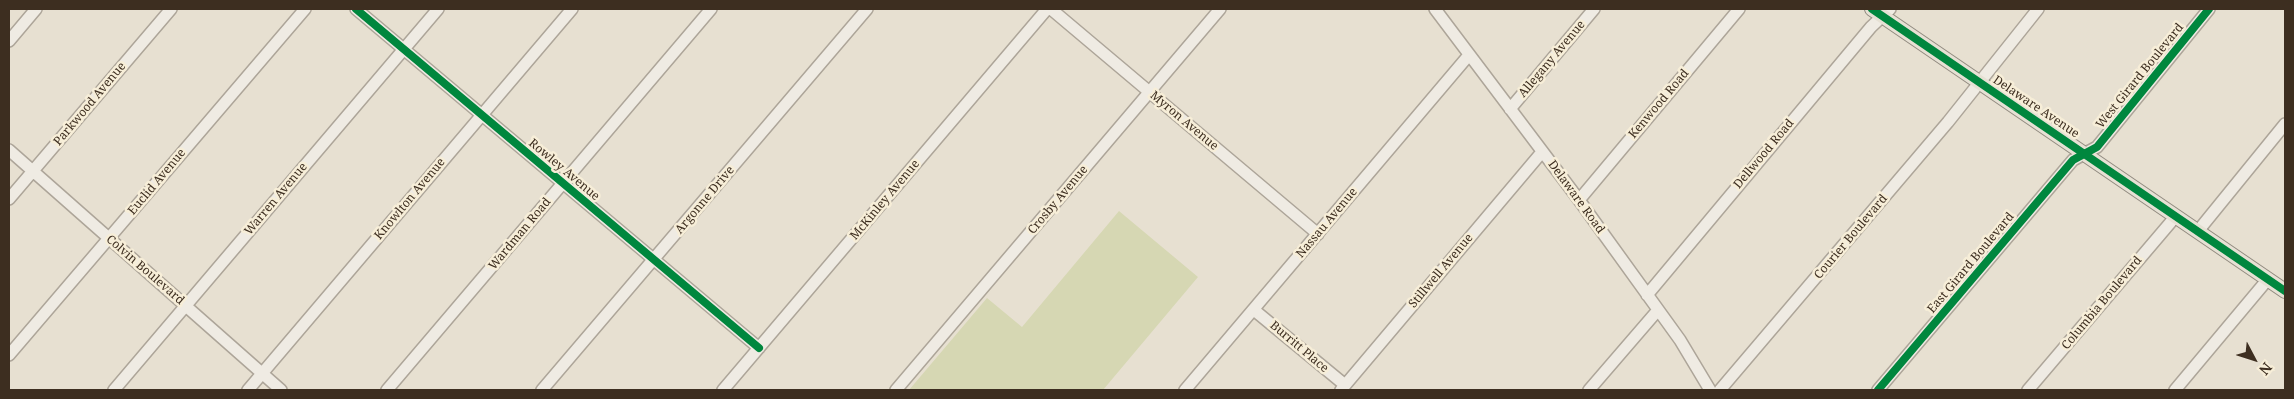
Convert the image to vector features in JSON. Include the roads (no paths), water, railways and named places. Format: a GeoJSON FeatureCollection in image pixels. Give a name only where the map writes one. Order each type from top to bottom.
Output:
{"type":"FeatureCollection","features":[{"type":"Feature","properties":{"kind":"main road","name":"Delaware Avenue"},"geometry":{"type":"LineString","coordinates":[[1882,11],[1980,82],[2285,291]]}},
{"type":"Feature","properties":{"kind":"street"},"geometry":{"type":"LineString","coordinates":[[9,41],[36,9]]}},
{"type":"Feature","properties":{"kind":"street","name":"Parkwood Avenue"},"geometry":{"type":"LineString","coordinates":[[9,199],[171,9]]}},
{"type":"Feature","properties":{"kind":"street","name":"Euclid Avenue"},"geometry":{"type":"LineString","coordinates":[[9,355],[304,9]]}},
{"type":"Feature","properties":{"kind":"street","name":"Rowley Avenue"},"geometry":{"type":"LineString","coordinates":[[356,9],[759,348]]}},
{"type":"Feature","properties":{"kind":"street","name":"Warren Avenue"},"geometry":{"type":"LineString","coordinates":[[114,390],[438,9]]}},
{"type":"Feature","properties":{"kind":"street","name":"Knowlton Avenue"},"geometry":{"type":"LineString","coordinates":[[248,390],[572,9]]}},
{"type":"Feature","properties":{"kind":"street","name":"Wardman Road"},"geometry":{"type":"LineString","coordinates":[[387,390],[711,9]]}},
{"type":"Feature","properties":{"kind":"street","name":"Argonne Drive"},"geometry":{"type":"LineString","coordinates":[[542,390],[867,9]]}},
{"type":"Feature","properties":{"kind":"street","name":"Myron Avenue"},"geometry":{"type":"LineString","coordinates":[[1049,9],[1318,234]]}},
{"type":"Feature","properties":{"kind":"street","name":"McKinley Avenue"},"geometry":{"type":"LineString","coordinates":[[723,390],[1049,9]]}},
{"type":"Feature","properties":{"kind":"street","name":"Crosby Avenue"},"geometry":{"type":"LineString","coordinates":[[896,390],[1220,9]]}},
{"type":"Feature","properties":{"kind":"street","name":"Allegany Avenue"},"geometry":{"type":"LineString","coordinates":[[1510,109],[1594,9]]}},
{"type":"Feature","properties":{"kind":"street","name":"Kenwood Road"},"geometry":{"type":"LineString","coordinates":[[1579,200],[1739,9]]}},
{"type":"Feature","properties":{"kind":"street","name":"Courier Boulevard"},"geometry":{"type":"LineString","coordinates":[[1720,390],[1980,82],[2038,9]]}},
{"type":"Feature","properties":{"kind":"street","name":"West Girard Boulevard"},"geometry":{"type":"LineString","coordinates":[[2085,154],[2097,148],[2209,9]]}},
{"type":"Feature","properties":{"kind":"street","name":"Dellwood Road"},"geometry":{"type":"LineString","coordinates":[[1646,294],[1871,27],[1882,11]]}},
{"type":"Feature","properties":{"kind":"street","name":"Delaware Road"},"geometry":{"type":"LineString","coordinates":[[1442,12],[1469,55],[1579,200],[1680,340],[1707,389]]}},
{"type":"Feature","properties":{"kind":"street","name":"Nassau Avenue"},"geometry":{"type":"LineString","coordinates":[[1185,390],[1469,55]]}},
{"type":"Feature","properties":{"kind":"street"},"geometry":{"type":"LineString","coordinates":[[2198,231],[2285,124]]}},
{"type":"Feature","properties":{"kind":"street","name":"Colvin Boulevard"},"geometry":{"type":"LineString","coordinates":[[9,150],[281,390]]}},
{"type":"Feature","properties":{"kind":"street","name":"Stillwell Avenue"},"geometry":{"type":"LineString","coordinates":[[1343,388],[1542,152]]}},
{"type":"Feature","properties":{"kind":"street","name":"East Girard Boulevard"},"geometry":{"type":"LineString","coordinates":[[1878,390],[2069,165],[2085,154]]}},
{"type":"Feature","properties":{"kind":"street","name":"Columbia Boulevard"},"geometry":{"type":"LineString","coordinates":[[2028,390],[2176,216]]}},
{"type":"Feature","properties":{"kind":"street"},"geometry":{"type":"LineString","coordinates":[[2174,390],[2268,279]]}},
{"type":"Feature","properties":{"kind":"street","name":"Burritt Place"},"geometry":{"type":"LineString","coordinates":[[1254,310],[1343,388]]}},
{"type":"Feature","properties":{"kind":"street"},"geometry":{"type":"LineString","coordinates":[[1589,390],[1658,310]]}}]}
